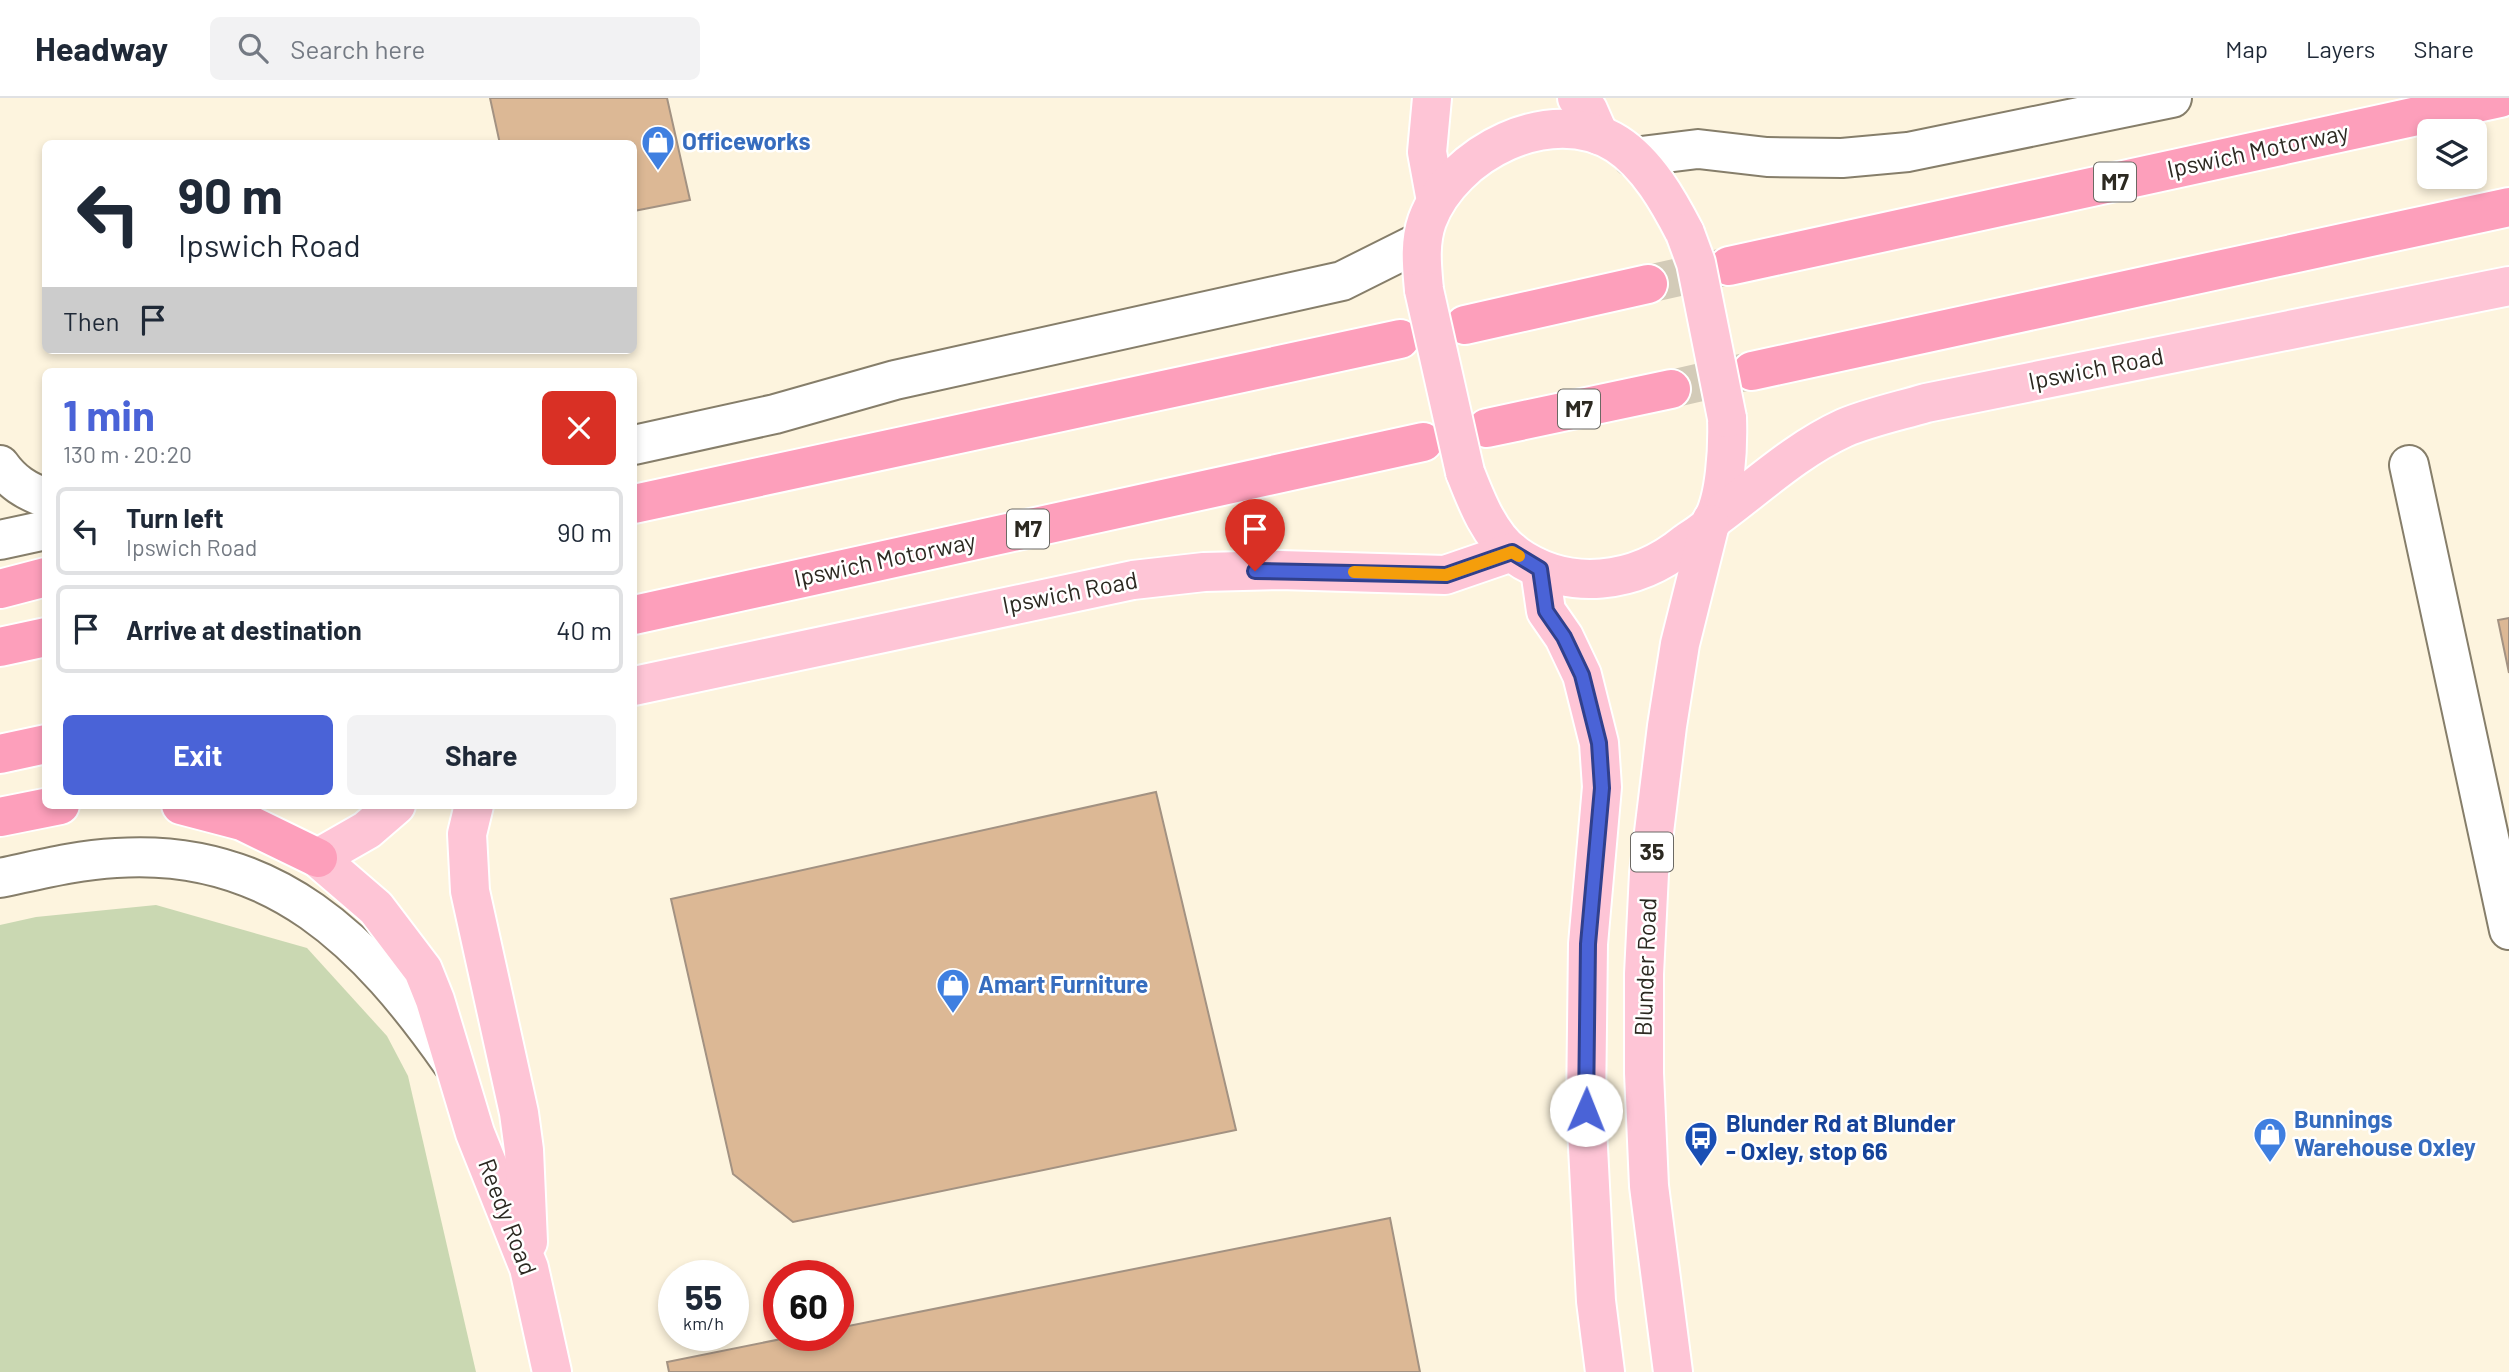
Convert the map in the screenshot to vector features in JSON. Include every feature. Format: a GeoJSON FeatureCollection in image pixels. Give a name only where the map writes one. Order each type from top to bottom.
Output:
{"type":"FeatureCollection","features":[{"type":"Feature","properties":{"kind":"highway","name":"Ipswich Motorway"},"geometry":{"type":"LineString","coordinates":[[1729,266],[2501,98]]}},
{"type":"Feature","properties":{"kind":"highway"},"geometry":{"type":"LineString","coordinates":[[1752,371],[2509,207]]}},
{"type":"Feature","properties":{"kind":"highway"},"geometry":{"type":"LineString","coordinates":[[1465,325],[1648,284]]}},
{"type":"Feature","properties":{"kind":"highway"},"geometry":{"type":"LineString","coordinates":[[637,504],[1400,339]]}},
{"type":"Feature","properties":{"kind":"highway","name":"M7"},"geometry":{"type":"LineString","coordinates":[[1487,428],[1671,389]]}},
{"type":"Feature","properties":{"kind":"highway","name":"Ipswich Motorway"},"geometry":{"type":"LineString","coordinates":[[637,614],[1423,442]]}},
{"type":"Feature","properties":{"kind":"highway"},"geometry":{"type":"LineString","coordinates":[[0,589],[42,578]]}},
{"type":"Feature","properties":{"kind":"highway"},"geometry":{"type":"LineString","coordinates":[[0,647],[42,638]]}},
{"type":"Feature","properties":{"kind":"highway"},"geometry":{"type":"LineString","coordinates":[[0,754],[42,745]]}},
{"type":"Feature","properties":{"kind":"highway"},"geometry":{"type":"LineString","coordinates":[[0,817],[42,809]]}},
{"type":"Feature","properties":{"kind":"highway"},"geometry":{"type":"LineString","coordinates":[[196,809],[242,821],[318,858]]}},
{"type":"Feature","properties":{"kind":"main road","name":"35"},"geometry":{"type":"LineString","coordinates":[[1432,98],[1427,152],[1436,201],[1422,241],[1424,290],[1465,472],[1478,505],[1526,561],[1546,611],[1564,637],[1582,675],[1599,743],[1602,788],[1588,944],[1586,1110],[1596,1301],[1605,1372]]}},
{"type":"Feature","properties":{"kind":"main road","name":"35"},"geometry":{"type":"LineString","coordinates":[[1577,98],[1588,110],[1599,135],[1633,157],[1669,201],[1696,263],[1727,418],[1726,467],[1711,522]]}},
{"type":"Feature","properties":{"kind":"main road"},"geometry":{"type":"LineString","coordinates":[[1436,201],[1458,171],[1510,139],[1541,132],[1573,131],[1599,135]]}},
{"type":"Feature","properties":{"kind":"main road","name":"Ipswich Road"},"geometry":{"type":"LineString","coordinates":[[637,685],[1133,580],[1204,572],[1280,570],[1446,575],[1526,561],[1575,578],[1608,579],[1638,573],[1673,554],[1777,468],[1834,433],[1865,420],[1926,403],[2509,286]]}},
{"type":"Feature","properties":{"kind":"main road","name":"Blunder Road"},"geometry":{"type":"LineString","coordinates":[[1673,1372],[1649,1186],[1644,1073],[1645,962],[1649,873],[1671,699],[1680,644],[1711,522]]}},
{"type":"Feature","properties":{"kind":"main road"},"geometry":{"type":"LineString","coordinates":[[318,858],[367,830],[391,809]]}},
{"type":"Feature","properties":{"kind":"main road"},"geometry":{"type":"LineString","coordinates":[[473,809],[467,834],[468,877],[519,1113],[527,1186],[529,1268]]}},
{"type":"Feature","properties":{"kind":"main road","name":"Reedy Road"},"geometry":{"type":"LineString","coordinates":[[318,858],[376,908],[418,961],[435,1000],[475,1133],[529,1268],[552,1372]]}},
{"type":"Feature","properties":{"kind":"street"},"geometry":{"type":"LineString","coordinates":[[1633,157],[1698,149],[1780,158],[1842,158],[1908,152],[2172,98]]}},
{"type":"Feature","properties":{"kind":"street"},"geometry":{"type":"LineString","coordinates":[[637,444],[775,414],[974,362],[1342,281],[1422,241]]}},
{"type":"Feature","properties":{"kind":"street"},"geometry":{"type":"LineString","coordinates":[[0,465],[10,479],[22,488],[42,496]]}},
{"type":"Feature","properties":{"kind":"street"},"geometry":{"type":"LineString","coordinates":[[2409,465],[2509,930]]}},
{"type":"Feature","properties":{"kind":"street"},"geometry":{"type":"LineString","coordinates":[[0,540],[42,531]]}},
{"type":"Feature","properties":{"kind":"street"},"geometry":{"type":"LineString","coordinates":[[0,878],[94,860],[138,857],[201,863],[269,884],[318,858]]}},
{"type":"Feature","properties":{"kind":"street","name":"Reedy Road"},"geometry":{"type":"LineString","coordinates":[[269,884],[297,899],[362,951],[397,990],[453,1065]]}},
{"type":"Feature","properties":{"kind":"green space"},"geometry":{"type":"Polygon","coordinates":[[[156,905],[307,948],[387,1036],[408,1076],[476,1372],[0,1372],[0,925],[36,917],[156,905]]]}},
{"type":"Feature","properties":{"kind":"building","name":"Officeworks"},"geometry":{"type":"Polygon","coordinates":[[[490,98],[667,98],[690,200],[637,210],[637,140],[499,140],[490,98]]]}},
{"type":"Feature","properties":{"kind":"building"},"geometry":{"type":"Polygon","coordinates":[[[2509,618],[2509,673],[2498,620],[2509,618]]]}},
{"type":"Feature","properties":{"kind":"building","name":"Amart Furniture"},"geometry":{"type":"Polygon","coordinates":[[[1156,792],[1236,1130],[793,1222],[733,1174],[671,899],[1156,792]]]}},
{"type":"Feature","properties":{"kind":"building"},"geometry":{"type":"Polygon","coordinates":[[[1390,1218],[1420,1372],[669,1372],[667,1362],[722,1351],[749,1351],[749,1345],[763,1343],[763,1351],[854,1351],[854,1325],[1390,1218]]]}},
{"type":"Feature","properties":{"kind":"tunnel"},"geometry":{"type":"LineString","coordinates":[[1648,284],[1729,266]]}},
{"type":"Feature","properties":{"kind":"tunnel"},"geometry":{"type":"LineString","coordinates":[[1671,389],[1750,371]]}},
{"type":"Feature","properties":{"kind":"slow traffic"},"geometry":{"type":"LineString","coordinates":[[1354,572],[1446,575],[1512,552],[1519,556]]}},
{"type":"Feature","properties":{"kind":"place","name":"Officeworks"},"geometry":{"type":"Point","coordinates":[658,172]}},
{"type":"Feature","properties":{"kind":"place","name":"Amart Furniture"},"geometry":{"type":"Point","coordinates":[953,1015]}},
{"type":"Feature","properties":{"kind":"place","name":"Bunnings Warehouse Oxley"},"geometry":{"type":"Point","coordinates":[2270,1164]}},
{"type":"Feature","properties":{"kind":"place","name":"Blunder Rd at Blunder - Oxley, stop 66"},"geometry":{"type":"Point","coordinates":[1701,1168]}},
{"type":"Feature","properties":{"kind":"route"},"geometry":{"type":"LineString","coordinates":[[1255,571],[1446,575],[1512,552],[1540,569],[1546,611],[1564,637],[1582,675],[1599,743],[1602,788],[1588,944],[1586,1110]]}}]}
